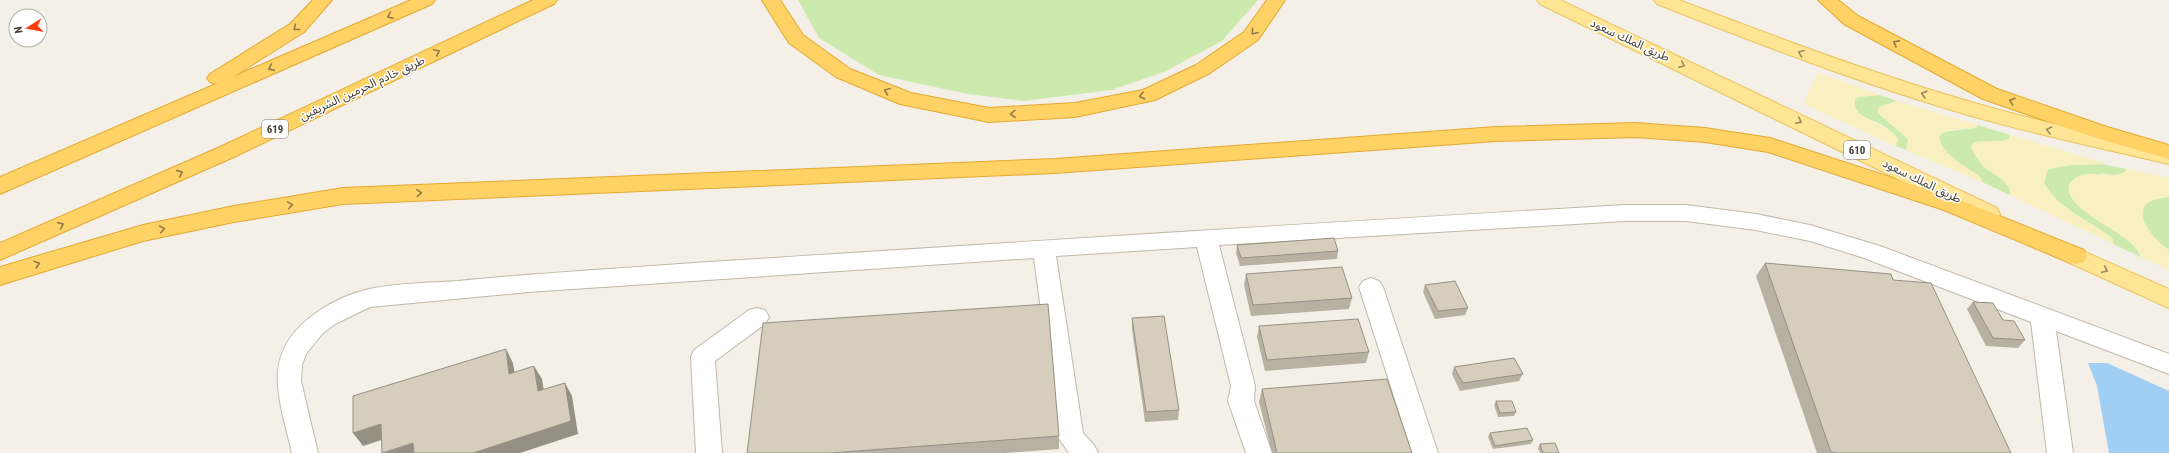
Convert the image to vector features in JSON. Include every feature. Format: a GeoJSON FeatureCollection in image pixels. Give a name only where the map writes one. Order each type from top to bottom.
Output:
{"type":"FeatureCollection","features":[{"type":"Feature","properties":{"kind":"highway"},"geometry":{"type":"LineString","coordinates":[[0,186],[231,71],[297,28],[323,0]]}},
{"type":"Feature","properties":{"kind":"highway"},"geometry":{"type":"LineString","coordinates":[[0,186],[426,0]]}},
{"type":"Feature","properties":{"kind":"highway","name":"طريق خادم الحرمين الشريفين"},"geometry":{"type":"LineString","coordinates":[[0,252],[227,152],[548,0]]}},
{"type":"Feature","properties":{"kind":"highway"},"geometry":{"type":"LineString","coordinates":[[771,0],[796,39],[843,73],[907,99],[989,115],[1075,110],[1148,94],[1204,69],[1251,36],[1276,0]]}},
{"type":"Feature","properties":{"kind":"highway"},"geometry":{"type":"LineString","coordinates":[[1828,0],[1851,20],[1990,94],[2100,132],[2169,152]]}},
{"type":"Feature","properties":{"kind":"highway"},"geometry":{"type":"LineString","coordinates":[[0,276],[143,233],[234,214],[343,196],[1055,166],[1496,134],[1635,130],[1705,135],[1770,145],[1952,205],[2076,256]]}},
{"type":"Feature","properties":{"kind":"main road","name":"طريق الملك سعود"},"geometry":{"type":"LineString","coordinates":[[1546,0],[2076,256],[2169,299]]}},
{"type":"Feature","properties":{"kind":"main road"},"geometry":{"type":"LineString","coordinates":[[1663,0],[1821,60],[1914,91],[2028,125],[2169,157]]}},
{"type":"Feature","properties":{"kind":"street"},"geometry":{"type":"LineString","coordinates":[[305,453],[289,381],[291,361],[298,345],[322,320],[347,305],[369,298],[528,283],[1044,248],[1625,213],[1686,213],[1756,222],[1810,233],[1872,252],[2169,364]]}},
{"type":"Feature","properties":{"kind":"street"},"geometry":{"type":"LineString","coordinates":[[1206,238],[1243,386],[1240,401],[1260,453]]}},
{"type":"Feature","properties":{"kind":"street"},"geometry":{"type":"LineString","coordinates":[[1044,248],[1071,437],[1085,453]]}},
{"type":"Feature","properties":{"kind":"street"},"geometry":{"type":"LineString","coordinates":[[1371,287],[1425,453]]}},
{"type":"Feature","properties":{"kind":"street"},"geometry":{"type":"LineString","coordinates":[[709,453],[703,357],[757,317]]}},
{"type":"Feature","properties":{"kind":"street"},"geometry":{"type":"LineString","coordinates":[[2042,317],[2060,453]]}},
{"type":"Feature","properties":{"kind":"green space"},"geometry":{"type":"Polygon","coordinates":[[[798,0],[1258,0],[1222,41],[1164,72],[1111,90],[1024,101],[968,94],[879,75],[819,38],[798,0]]]}},
{"type":"Feature","properties":{"kind":"green space"},"geometry":{"type":"Polygon","coordinates":[[[1880,95],[1897,101],[1881,106],[1878,113],[1908,139],[1906,150],[1896,146],[1898,139],[1888,129],[1864,117],[1856,110],[1855,99],[1859,97],[1880,95]]]}},
{"type":"Feature","properties":{"kind":"green space"},"geometry":{"type":"Polygon","coordinates":[[[1978,125],[2010,135],[2009,139],[2003,141],[1993,141],[2003,180],[2010,189],[2010,195],[1982,182],[1981,178],[1949,155],[1941,143],[1939,136],[1943,132],[1976,128],[1978,125]]]}},
{"type":"Feature","properties":{"kind":"green space"},"geometry":{"type":"Polygon","coordinates":[[[2101,164],[2127,169],[2119,175],[2101,173],[2088,214],[2125,238],[2137,250],[2141,257],[2113,244],[2113,239],[2104,232],[2066,208],[2050,192],[2044,183],[2048,169],[2072,165],[2101,164]]]}},
{"type":"Feature","properties":{"kind":"green space"},"geometry":{"type":"Polygon","coordinates":[[[2169,197],[2169,250],[2147,227],[2143,219],[2143,211],[2146,204],[2155,199],[2169,197]]]}},
{"type":"Feature","properties":{"kind":"sand"},"geometry":{"type":"Polygon","coordinates":[[[1818,73],[1880,95],[1859,97],[1855,99],[1854,105],[1862,116],[1893,133],[1898,139],[1896,146],[1803,104],[1818,73]]]}},
{"type":"Feature","properties":{"kind":"sand"},"geometry":{"type":"Polygon","coordinates":[[[1897,101],[1978,125],[1976,128],[1951,130],[1939,136],[1944,149],[1949,155],[1981,178],[1982,182],[1906,150],[1908,139],[1878,113],[1878,108],[1897,101]]]}},
{"type":"Feature","properties":{"kind":"sand"},"geometry":{"type":"Polygon","coordinates":[[[2010,135],[2108,164],[2072,165],[2048,169],[2044,183],[2050,192],[2066,208],[2104,232],[2113,239],[2113,244],[2010,195],[2010,190],[2005,181],[1983,166],[1971,147],[1973,143],[1982,141],[2000,141],[2009,139],[2010,135]]]}},
{"type":"Feature","properties":{"kind":"sand"},"geometry":{"type":"Polygon","coordinates":[[[2127,169],[2169,178],[2169,197],[2155,199],[2146,204],[2143,211],[2143,219],[2153,235],[2169,250],[2169,270],[2141,257],[2130,242],[2084,211],[2075,202],[2070,194],[2069,186],[2075,178],[2081,175],[2117,175],[2123,173],[2127,169]]]}},
{"type":"Feature","properties":{"kind":"water"},"geometry":{"type":"Polygon","coordinates":[[[2088,363],[2107,363],[2169,391],[2169,453],[2109,453],[2097,386],[2088,363]]]}},
{"type":"Feature","properties":{"kind":"building"},"geometry":{"type":"Polygon","coordinates":[[[1334,238],[1338,251],[1241,258],[1237,245],[1334,238]]]}},
{"type":"Feature","properties":{"kind":"building"},"geometry":{"type":"Polygon","coordinates":[[[1765,263],[1891,274],[1893,280],[1931,283],[2011,453],[1831,452],[1765,263]]]}},
{"type":"Feature","properties":{"kind":"building"},"geometry":{"type":"Polygon","coordinates":[[[1342,267],[1352,298],[1253,305],[1246,274],[1342,267]]]}},
{"type":"Feature","properties":{"kind":"building"},"geometry":{"type":"Polygon","coordinates":[[[1455,281],[1468,308],[1438,311],[1425,285],[1455,281]]]}},
{"type":"Feature","properties":{"kind":"building"},"geometry":{"type":"Polygon","coordinates":[[[1973,302],[1993,303],[2003,320],[2014,321],[2025,340],[1993,338],[1973,302]]]}},
{"type":"Feature","properties":{"kind":"building"},"geometry":{"type":"Polygon","coordinates":[[[1048,304],[1059,436],[830,453],[747,453],[763,323],[1048,304]]]}},
{"type":"Feature","properties":{"kind":"building"},"geometry":{"type":"Polygon","coordinates":[[[1164,316],[1179,410],[1146,412],[1132,318],[1164,316]]]}},
{"type":"Feature","properties":{"kind":"building"},"geometry":{"type":"Polygon","coordinates":[[[1358,319],[1369,352],[1267,360],[1259,326],[1358,319]]]}},
{"type":"Feature","properties":{"kind":"building"},"geometry":{"type":"Polygon","coordinates":[[[506,349],[509,374],[534,366],[538,391],[565,383],[571,421],[473,453],[414,453],[413,443],[382,453],[381,424],[353,433],[353,396],[506,349]]]}},
{"type":"Feature","properties":{"kind":"building"},"geometry":{"type":"Polygon","coordinates":[[[1514,358],[1523,374],[1463,383],[1454,367],[1514,358]]]}},
{"type":"Feature","properties":{"kind":"building"},"geometry":{"type":"Polygon","coordinates":[[[1387,379],[1412,453],[1277,453],[1262,389],[1387,379]]]}},
{"type":"Feature","properties":{"kind":"building"},"geometry":{"type":"Polygon","coordinates":[[[1496,401],[1512,401],[1516,412],[1500,413],[1496,401]]]}},
{"type":"Feature","properties":{"kind":"building"},"geometry":{"type":"Polygon","coordinates":[[[1527,428],[1533,440],[1495,446],[1490,433],[1527,428]]]}},
{"type":"Feature","properties":{"kind":"building"},"geometry":{"type":"Polygon","coordinates":[[[1555,443],[1559,453],[1543,453],[1540,444],[1555,443]]]}}]}
